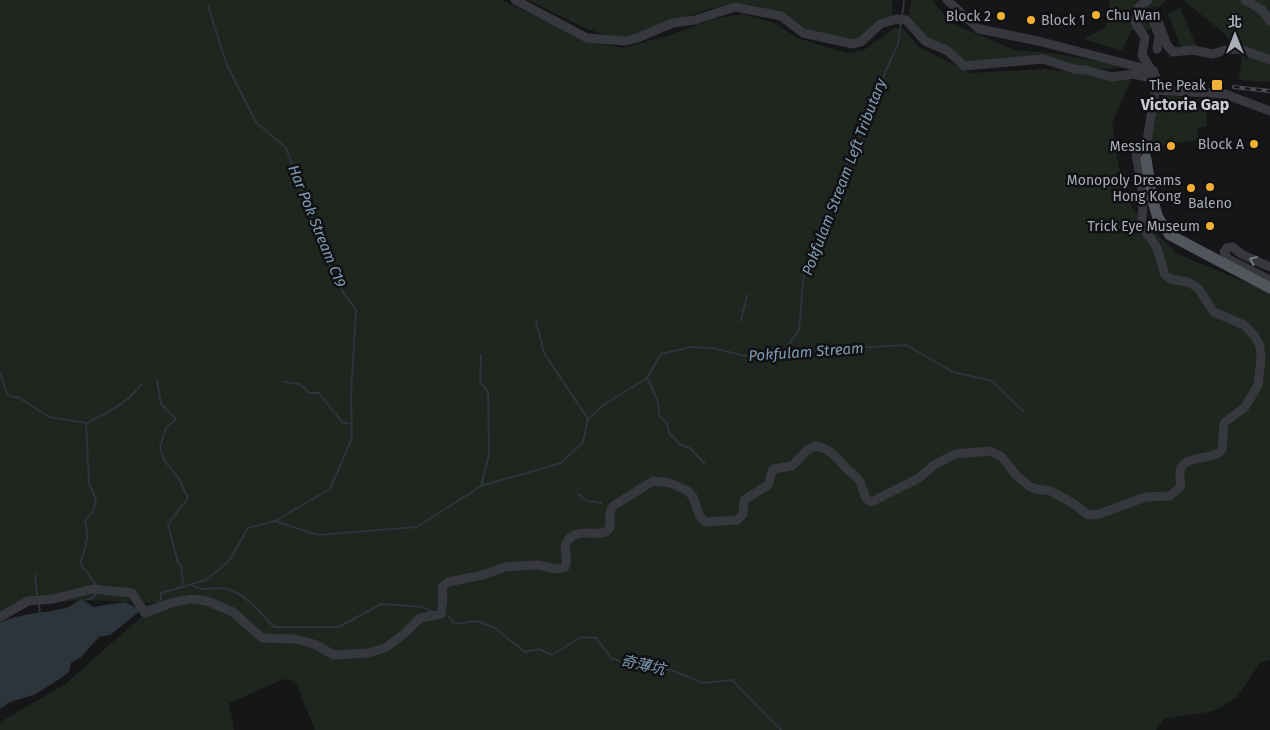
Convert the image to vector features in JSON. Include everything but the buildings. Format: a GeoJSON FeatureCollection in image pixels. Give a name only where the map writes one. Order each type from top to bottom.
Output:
{"type":"FeatureCollection","features":[{"type":"Feature","properties":{"kind":"main road"},"geometry":{"type":"LineString","coordinates":[[1146,159],[1152,198],[1158,218],[1170,236],[1270,288]]}},
{"type":"Feature","properties":{"kind":"street"},"geometry":{"type":"LineString","coordinates":[[515,0],[594,40],[637,38],[672,24],[695,20],[733,8],[781,16],[803,33],[850,44],[860,42],[878,25],[893,20],[906,20],[925,41],[948,51],[964,66],[1043,60],[1112,77],[1133,74],[1155,75]]}},
{"type":"Feature","properties":{"kind":"street"},"geometry":{"type":"LineString","coordinates":[[947,0],[985,31],[1038,41],[1155,75]]}},
{"type":"Feature","properties":{"kind":"street"},"geometry":{"type":"LineString","coordinates":[[1146,159],[1155,90],[1155,75],[1142,55],[1145,37],[1135,21],[1138,8],[1148,0]]}},
{"type":"Feature","properties":{"kind":"street"},"geometry":{"type":"LineString","coordinates":[[1245,0],[1262,10],[1270,21]]}},
{"type":"Feature","properties":{"kind":"street"},"geometry":{"type":"LineString","coordinates":[[1157,49],[1159,37],[1154,23],[1155,19],[1158,21],[1169,49],[1174,52],[1192,50],[1213,54],[1226,50],[1240,50],[1270,60]]}},
{"type":"Feature","properties":{"kind":"street"},"geometry":{"type":"LineString","coordinates":[[1155,90],[1225,94],[1270,111]]}},
{"type":"Feature","properties":{"kind":"street"},"geometry":{"type":"LineString","coordinates":[[0,617],[22,604],[34,600],[53,599],[97,590],[126,591],[136,597],[143,611],[152,612],[174,602],[202,600],[233,612],[262,638],[289,638],[307,642],[334,655],[376,651],[404,634],[420,618],[440,614],[443,599],[442,588],[448,582],[483,575],[505,567],[537,566],[557,569],[564,567],[567,561],[565,547],[570,538],[578,533],[606,532],[610,527],[610,513],[613,506],[651,482],[670,483],[688,491],[693,497],[700,517],[705,522],[737,520],[743,514],[744,500],[768,485],[774,469],[792,466],[813,446],[826,449],[840,459],[859,480],[865,497],[871,502],[919,478],[934,464],[957,453],[988,451],[995,452],[1002,457],[1016,475],[1029,486],[1036,490],[1051,491],[1090,515],[1130,505],[1146,497],[1170,496],[1181,485],[1180,472],[1183,466],[1193,460],[1213,456],[1222,450],[1224,423],[1244,407],[1256,388],[1261,351],[1258,341],[1250,330],[1235,320],[1216,314],[1198,288],[1188,282],[1171,279],[1164,272],[1157,248],[1146,234],[1142,223],[1144,202],[1136,153],[1147,141]]}},
{"type":"Feature","properties":{"kind":"street"},"geometry":{"type":"LineString","coordinates":[[1270,267],[1237,251],[1233,247],[1227,248],[1224,255],[1270,280]]}},
{"type":"Feature","properties":{"kind":"shaded area"},"geometry":{"type":"Polygon","coordinates":[[[0,0],[502,0],[584,40],[622,48],[667,36],[714,19],[743,14],[772,22],[798,38],[846,53],[864,50],[894,28],[904,29],[919,47],[970,73],[1043,69],[1132,78],[1112,123],[1118,164],[1132,208],[1177,254],[1270,292],[1270,660],[1260,663],[1237,697],[1214,711],[1164,719],[1156,730],[315,730],[295,681],[284,679],[229,703],[234,730],[0,730],[0,724],[7,718],[64,685],[157,603],[84,600],[31,604],[0,620],[0,0]]]}},
{"type":"Feature","properties":{"kind":"shaded area"},"geometry":{"type":"Polygon","coordinates":[[[528,0],[892,0],[893,18],[863,39],[846,42],[817,34],[772,12],[744,4],[734,4],[721,6],[631,36],[622,37],[595,32],[528,0]]]}},
{"type":"Feature","properties":{"kind":"shaded area"},"geometry":{"type":"Polygon","coordinates":[[[911,0],[932,0],[951,23],[1015,50],[1058,54],[1128,67],[1104,69],[1043,62],[972,65],[925,41],[908,20],[911,0]]]}},
{"type":"Feature","properties":{"kind":"shaded area"},"geometry":{"type":"Polygon","coordinates":[[[1110,0],[1166,0],[1160,7],[1109,12],[1110,0]]]}},
{"type":"Feature","properties":{"kind":"shaded area"},"geometry":{"type":"Polygon","coordinates":[[[1183,0],[1270,0],[1270,82],[1239,80],[1242,57],[1224,33],[1183,0]]]}},
{"type":"Feature","properties":{"kind":"shaded area"},"geometry":{"type":"Polygon","coordinates":[[[1180,8],[1197,47],[1181,47],[1168,14],[1180,8]]]}},
{"type":"Feature","properties":{"kind":"shaded area"},"geometry":{"type":"Polygon","coordinates":[[[1157,12],[1150,29],[1131,31],[1122,51],[1084,39],[1106,27],[1108,18],[1157,12]]]}},
{"type":"Feature","properties":{"kind":"shaded area"},"geometry":{"type":"Polygon","coordinates":[[[1165,95],[1205,100],[1209,95],[1251,104],[1247,108],[1228,100],[1206,100],[1207,126],[1197,128],[1199,140],[1174,143],[1172,135],[1164,146],[1153,143],[1151,147],[1148,145],[1156,100],[1165,95]]]}},
{"type":"Feature","properties":{"kind":"shaded area"},"geometry":{"type":"Polygon","coordinates":[[[82,599],[93,607],[125,602],[140,611],[110,635],[99,637],[81,657],[71,663],[69,672],[61,678],[34,695],[10,702],[0,709],[0,623],[31,614],[58,610],[82,599]]]}},
{"type":"Feature","properties":{"kind":"waterway","name":"Pokfulam Stream Left Tributary"},"geometry":{"type":"LineString","coordinates":[[902,18],[904,0]]}},
{"type":"Feature","properties":{"kind":"waterway","name":"Har Pok Stream C19"},"geometry":{"type":"LineString","coordinates":[[208,6],[227,65],[256,122],[286,148],[336,282],[356,310],[351,395],[352,438],[330,489],[275,521]]}},
{"type":"Feature","properties":{"kind":"waterway","name":"Pokfulam Stream Left Tributary"},"geometry":{"type":"LineString","coordinates":[[784,351],[799,330],[804,271],[873,99],[898,44],[901,22]]}},
{"type":"Feature","properties":{"kind":"waterway"},"geometry":{"type":"LineString","coordinates":[[851,156],[866,136],[869,124],[869,111]]}},
{"type":"Feature","properties":{"kind":"waterway"},"geometry":{"type":"LineString","coordinates":[[741,321],[747,295]]}},
{"type":"Feature","properties":{"kind":"waterway"},"geometry":{"type":"LineString","coordinates":[[536,321],[544,353],[588,419]]}},
{"type":"Feature","properties":{"kind":"waterway","name":"Pokfulam Stream"},"geometry":{"type":"LineString","coordinates":[[146,607],[160,603],[161,593],[206,580],[229,561],[248,528],[275,521],[318,535],[417,527],[481,486],[561,463],[583,442],[588,419],[605,404],[647,378],[661,354],[691,347],[712,348],[750,357],[784,352],[906,345],[953,372],[992,381],[1023,411]]}},
{"type":"Feature","properties":{"kind":"waterway"},"geometry":{"type":"LineString","coordinates":[[481,355],[480,382],[488,391],[489,455],[481,486]]}},
{"type":"Feature","properties":{"kind":"waterway"},"geometry":{"type":"LineString","coordinates":[[0,372],[7,394],[12,397],[18,397],[49,417],[86,423],[89,483],[96,500],[93,511],[85,521],[87,538],[80,564],[98,587]]}},
{"type":"Feature","properties":{"kind":"waterway"},"geometry":{"type":"LineString","coordinates":[[648,379],[658,402],[659,415],[667,423],[669,433],[681,445],[690,448],[705,464]]}},
{"type":"Feature","properties":{"kind":"waterway"},"geometry":{"type":"LineString","coordinates":[[157,380],[161,404],[176,419],[166,428],[160,447],[164,460],[179,479],[188,498],[168,524],[178,563],[181,565],[183,584]]}},
{"type":"Feature","properties":{"kind":"waterway"},"geometry":{"type":"LineString","coordinates":[[284,382],[300,384],[309,393],[319,393],[342,422],[351,424]]}},
{"type":"Feature","properties":{"kind":"waterway"},"geometry":{"type":"LineString","coordinates":[[87,423],[130,397],[141,384]]}},
{"type":"Feature","properties":{"kind":"waterway"},"geometry":{"type":"LineString","coordinates":[[578,494],[587,501],[601,503]]}},
{"type":"Feature","properties":{"kind":"waterway"},"geometry":{"type":"LineString","coordinates":[[35,575],[37,594]]}},
{"type":"Feature","properties":{"kind":"waterway"},"geometry":{"type":"LineString","coordinates":[[192,585],[200,589],[223,588],[241,595],[274,627],[339,627],[381,604],[423,607],[432,612]]}},
{"type":"Feature","properties":{"kind":"waterway"},"geometry":{"type":"LineString","coordinates":[[86,600],[92,598],[97,592]]}},
{"type":"Feature","properties":{"kind":"waterway"},"geometry":{"type":"LineString","coordinates":[[39,605],[40,614]]}},
{"type":"Feature","properties":{"kind":"waterway","name":"奇薄坑"},"geometry":{"type":"LineString","coordinates":[[448,616],[455,624],[477,621],[495,628],[525,652],[539,649],[552,655],[581,637],[596,638],[611,658],[631,665],[671,670],[703,683],[732,680],[781,730]]}},
{"type":"Feature","properties":{"kind":"railway"},"geometry":{"type":"LineString","coordinates":[[1234,87],[1270,91]]}},
{"type":"Feature","properties":{"kind":"place","name":"Chu Wan"},"geometry":{"type":"Point","coordinates":[1096,15]}},
{"type":"Feature","properties":{"kind":"place","name":"Block 2"},"geometry":{"type":"Point","coordinates":[1001,16]}},
{"type":"Feature","properties":{"kind":"place","name":"Block 1"},"geometry":{"type":"Point","coordinates":[1031,20]}},
{"type":"Feature","properties":{"kind":"place","name":"The Peak"},"geometry":{"type":"Point","coordinates":[1217,85]}},
{"type":"Feature","properties":{"kind":"place","name":"Block A"},"geometry":{"type":"Point","coordinates":[1254,144]}},
{"type":"Feature","properties":{"kind":"place","name":"Messina"},"geometry":{"type":"Point","coordinates":[1171,146]}},
{"type":"Feature","properties":{"kind":"place","name":"Baleno"},"geometry":{"type":"Point","coordinates":[1210,187]}},
{"type":"Feature","properties":{"kind":"place","name":"Monopoly Dreams Hong Kong"},"geometry":{"type":"Point","coordinates":[1191,188]}},
{"type":"Feature","properties":{"kind":"place","name":"Trick Eye Museum"},"geometry":{"type":"Point","coordinates":[1210,226]}},
{"type":"Feature","properties":{"kind":"district","name":"Victoria Gap"},"geometry":{"type":"Point","coordinates":[1185,104]}}]}
